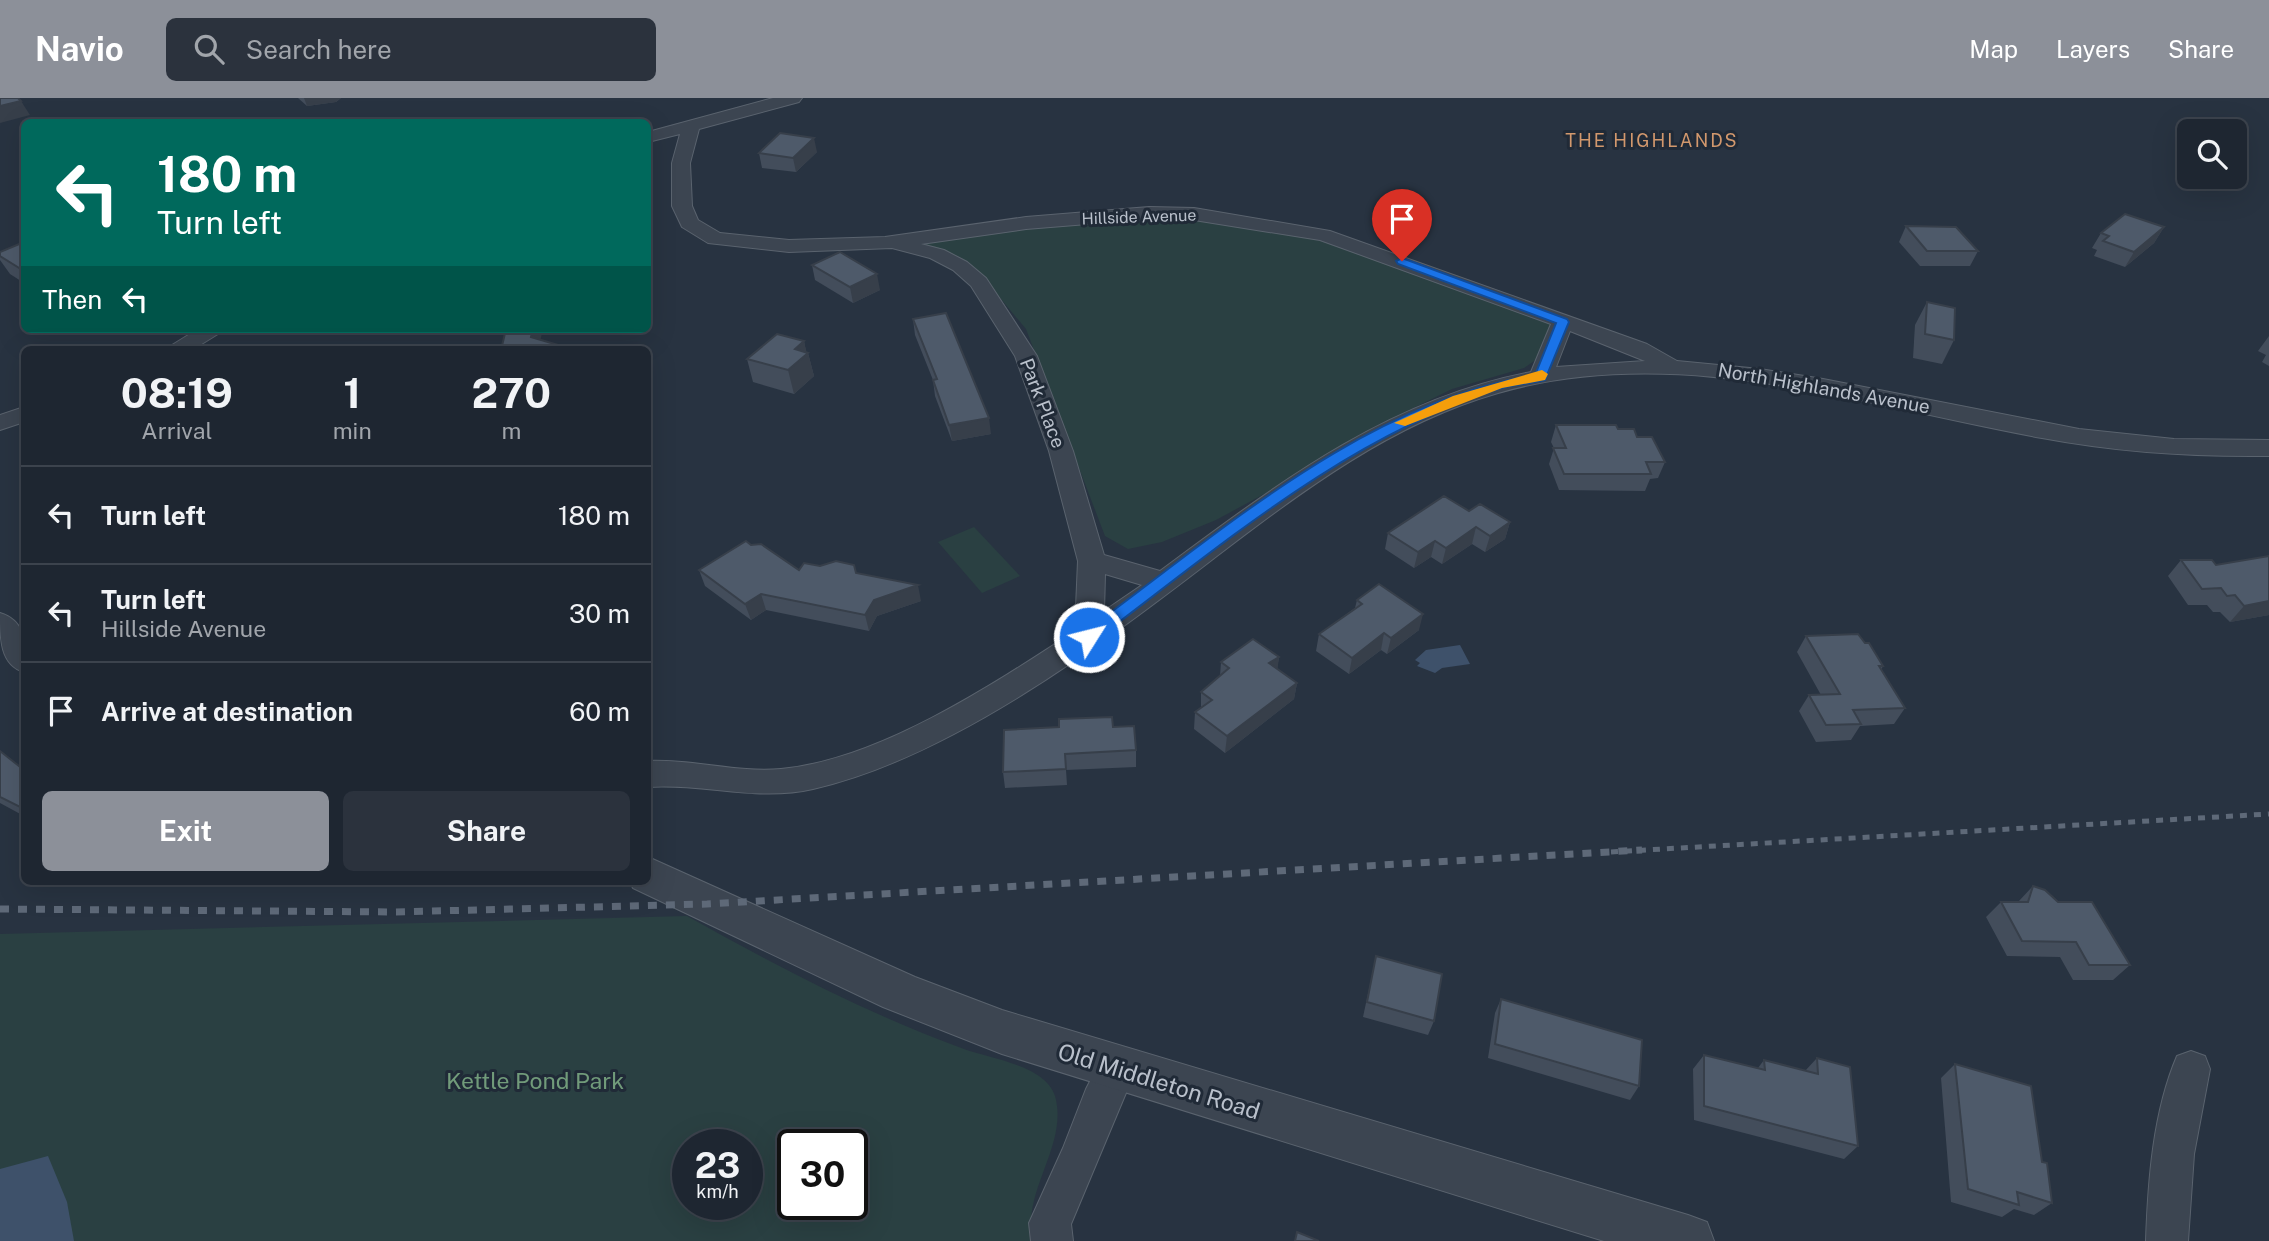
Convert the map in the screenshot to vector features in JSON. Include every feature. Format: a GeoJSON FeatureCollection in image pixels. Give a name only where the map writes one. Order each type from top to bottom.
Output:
{"type":"FeatureCollection","features":[{"type":"Feature","properties":{"kind":"street"},"geometry":{"type":"LineString","coordinates":[[651,135],[793,98]]}},
{"type":"Feature","properties":{"kind":"street","name":"Hillside Avenue"},"geometry":{"type":"LineString","coordinates":[[692,123],[681,163],[682,206],[689,223],[715,239],[767,245],[885,243],[1026,223],[1149,214],[1194,214],[1323,235],[1377,252],[1639,349],[1673,367]]}},
{"type":"Feature","properties":{"kind":"street","name":"Park Place"},"geometry":{"type":"LineString","coordinates":[[885,243],[937,254],[960,266],[979,282],[1001,312],[1026,356],[1045,404],[1092,561],[1089,637]]}},
{"type":"Feature","properties":{"kind":"street"},"geometry":{"type":"LineString","coordinates":[[1540,378],[1563,322]]}},
{"type":"Feature","properties":{"kind":"street"},"geometry":{"type":"LineString","coordinates":[[183,346],[207,333]]}},
{"type":"Feature","properties":{"kind":"street","name":"North Highlands Avenue"},"geometry":{"type":"LineString","coordinates":[[651,774],[675,771],[776,782],[844,768],[918,737],[999,693],[1089,637],[1276,498],[1367,440],[1457,399],[1499,384],[1597,368],[1708,367],[1813,383],[2021,427],[2216,450],[2269,448]]}},
{"type":"Feature","properties":{"kind":"street"},"geometry":{"type":"LineString","coordinates":[[0,423],[21,415]]}},
{"type":"Feature","properties":{"kind":"street"},"geometry":{"type":"LineString","coordinates":[[1092,561],[1165,582]]}},
{"type":"Feature","properties":{"kind":"street"},"geometry":{"type":"LineString","coordinates":[[0,626],[21,655]]}},
{"type":"Feature","properties":{"kind":"street","name":"Old Middleton Road"},"geometry":{"type":"LineString","coordinates":[[651,876],[899,992],[1002,1032],[1688,1241]]}},
{"type":"Feature","properties":{"kind":"street"},"geometry":{"type":"LineString","coordinates":[[1052,1241],[1050,1223],[1080,1156],[1100,1102],[1117,1069]]}},
{"type":"Feature","properties":{"kind":"street"},"geometry":{"type":"LineString","coordinates":[[2167,1241],[2167,1195],[2172,1147],[2191,1069]]}},
{"type":"Feature","properties":{"kind":"green space"},"geometry":{"type":"Polygon","coordinates":[[[1196,217],[1316,238],[1545,320],[1552,326],[1540,357],[1524,368],[1452,389],[1361,434],[1288,481],[1216,520],[1162,542],[1128,549],[1105,536],[1026,329],[975,268],[946,252],[907,242],[1049,224],[1196,217]]]}},
{"type":"Feature","properties":{"kind":"green space"},"geometry":{"type":"Polygon","coordinates":[[[974,527],[1020,576],[982,593],[938,542],[974,527]]]}},
{"type":"Feature","properties":{"kind":"green space","name":"Kettle Pond Park"},"geometry":{"type":"Polygon","coordinates":[[[687,916],[788,971],[858,1005],[964,1049],[1029,1070],[1049,1085],[1055,1096],[1057,1127],[1033,1205],[1033,1241],[0,1241],[0,934],[687,916]]]}},
{"type":"Feature","properties":{"kind":"water"},"geometry":{"type":"Polygon","coordinates":[[[1460,645],[1470,664],[1442,668],[1435,673],[1417,666],[1420,663],[1415,660],[1426,650],[1460,645]]]}},
{"type":"Feature","properties":{"kind":"water"},"geometry":{"type":"Polygon","coordinates":[[[48,1156],[67,1202],[74,1241],[0,1241],[0,1169],[48,1156]]]}},
{"type":"Feature","properties":{"kind":"building"},"geometry":{"type":"Polygon","coordinates":[[[0,98],[18,98],[21,101],[0,106],[0,98]]]}},
{"type":"Feature","properties":{"kind":"building"},"geometry":{"type":"Polygon","coordinates":[[[780,133],[814,138],[793,158],[759,153],[780,133]]]}},
{"type":"Feature","properties":{"kind":"building"},"geometry":{"type":"Polygon","coordinates":[[[2125,214],[2164,227],[2134,252],[2103,241],[2109,236],[2101,233],[2125,214]]]}},
{"type":"Feature","properties":{"kind":"building"},"geometry":{"type":"Polygon","coordinates":[[[1906,226],[1956,227],[1978,251],[1927,251],[1906,226]]]}},
{"type":"Feature","properties":{"kind":"building"},"geometry":{"type":"Polygon","coordinates":[[[21,243],[21,269],[0,256],[0,252],[21,243]]]}},
{"type":"Feature","properties":{"kind":"building"},"geometry":{"type":"Polygon","coordinates":[[[840,252],[877,274],[850,287],[812,265],[840,252]]]}},
{"type":"Feature","properties":{"kind":"building"},"geometry":{"type":"Polygon","coordinates":[[[1927,302],[1955,308],[1954,340],[1925,334],[1927,302]]]}},
{"type":"Feature","properties":{"kind":"building"},"geometry":{"type":"Polygon","coordinates":[[[946,313],[989,418],[949,425],[933,380],[937,379],[913,319],[946,313]]]}},
{"type":"Feature","properties":{"kind":"building"},"geometry":{"type":"Polygon","coordinates":[[[505,333],[532,333],[531,337],[561,346],[502,346],[505,333]]]}},
{"type":"Feature","properties":{"kind":"building"},"geometry":{"type":"Polygon","coordinates":[[[777,334],[804,341],[795,349],[808,353],[788,370],[747,359],[777,334]]]}},
{"type":"Feature","properties":{"kind":"building"},"geometry":{"type":"Polygon","coordinates":[[[1556,425],[1616,425],[1618,429],[1634,429],[1637,437],[1652,437],[1665,462],[1646,462],[1651,474],[1564,474],[1553,448],[1566,448],[1556,425]]]}},
{"type":"Feature","properties":{"kind":"building"},"geometry":{"type":"Polygon","coordinates":[[[1444,496],[1469,511],[1480,504],[1510,522],[1490,536],[1476,527],[1446,548],[1435,541],[1418,552],[1388,533],[1444,496]]]}},
{"type":"Feature","properties":{"kind":"building"},"geometry":{"type":"Polygon","coordinates":[[[746,541],[751,545],[761,544],[799,570],[804,563],[820,566],[836,561],[854,565],[856,573],[918,585],[874,600],[865,615],[761,594],[745,604],[699,570],[746,541]]]}},
{"type":"Feature","properties":{"kind":"building"},"geometry":{"type":"Polygon","coordinates":[[[2269,556],[2269,601],[2244,606],[2235,595],[2227,596],[2221,588],[2202,589],[2181,560],[2212,560],[2216,565],[2269,556]]]}},
{"type":"Feature","properties":{"kind":"building"},"geometry":{"type":"Polygon","coordinates":[[[1379,584],[1423,614],[1391,638],[1384,633],[1352,658],[1319,634],[1362,604],[1357,600],[1379,584]]]}},
{"type":"Feature","properties":{"kind":"building"},"geometry":{"type":"Polygon","coordinates":[[[1858,634],[1865,643],[1869,643],[1883,666],[1879,666],[1905,708],[1853,710],[1861,724],[1826,725],[1809,695],[1840,694],[1806,636],[1858,634]]]}},
{"type":"Feature","properties":{"kind":"building"},"geometry":{"type":"Polygon","coordinates":[[[1253,639],[1279,657],[1269,663],[1297,683],[1227,736],[1195,712],[1212,700],[1201,692],[1229,668],[1221,662],[1253,639]]]}},
{"type":"Feature","properties":{"kind":"building"},"geometry":{"type":"Polygon","coordinates":[[[1112,717],[1113,727],[1134,726],[1136,750],[1065,754],[1066,769],[1003,772],[1004,730],[1059,727],[1059,719],[1112,717]]]}},
{"type":"Feature","properties":{"kind":"building"},"geometry":{"type":"Polygon","coordinates":[[[0,751],[21,768],[21,808],[0,797],[0,751]]]}},
{"type":"Feature","properties":{"kind":"building"},"geometry":{"type":"Polygon","coordinates":[[[2033,886],[2045,890],[2058,902],[2092,902],[2130,965],[2089,965],[2076,942],[2022,941],[2001,902],[2028,902],[2033,886]]]}},
{"type":"Feature","properties":{"kind":"building"},"geometry":{"type":"Polygon","coordinates":[[[1376,956],[1442,974],[1434,1021],[1367,1002],[1376,956]]]}},
{"type":"Feature","properties":{"kind":"building"},"geometry":{"type":"Polygon","coordinates":[[[1501,999],[1642,1040],[1639,1086],[1495,1044],[1501,999]]]}},
{"type":"Feature","properties":{"kind":"building"},"geometry":{"type":"Polygon","coordinates":[[[1704,1055],[1765,1070],[1764,1060],[1818,1074],[1817,1058],[1850,1067],[1858,1146],[1704,1106],[1704,1055]]]}},
{"type":"Feature","properties":{"kind":"building"},"geometry":{"type":"Polygon","coordinates":[[[1955,1064],[2031,1086],[2042,1162],[2047,1163],[2052,1203],[2017,1192],[2019,1205],[1968,1189],[1955,1064]]]}},
{"type":"Feature","properties":{"kind":"building"},"geometry":{"type":"Polygon","coordinates":[[[1297,1232],[1319,1241],[1295,1241],[1297,1232]]]}},
{"type":"Feature","properties":{"kind":"railway"},"geometry":{"type":"LineString","coordinates":[[1611,852],[2269,814]]}},
{"type":"Feature","properties":{"kind":"railway"},"geometry":{"type":"LineString","coordinates":[[0,909],[396,912],[707,904],[1642,850]]}},
{"type":"Feature","properties":{"kind":"slow traffic"},"geometry":{"type":"LineString","coordinates":[[1401,423],[1499,384],[1540,378],[1542,374]]}},
{"type":"Feature","properties":{"kind":"district","name":"THE HIGHLANDS"},"geometry":{"type":"Point","coordinates":[1652,140]}},
{"type":"Feature","properties":{"kind":"route"},"geometry":{"type":"LineString","coordinates":[[1089,637],[1276,498],[1367,440],[1457,399],[1499,384],[1540,378],[1563,322],[1402,261]]}}]}
